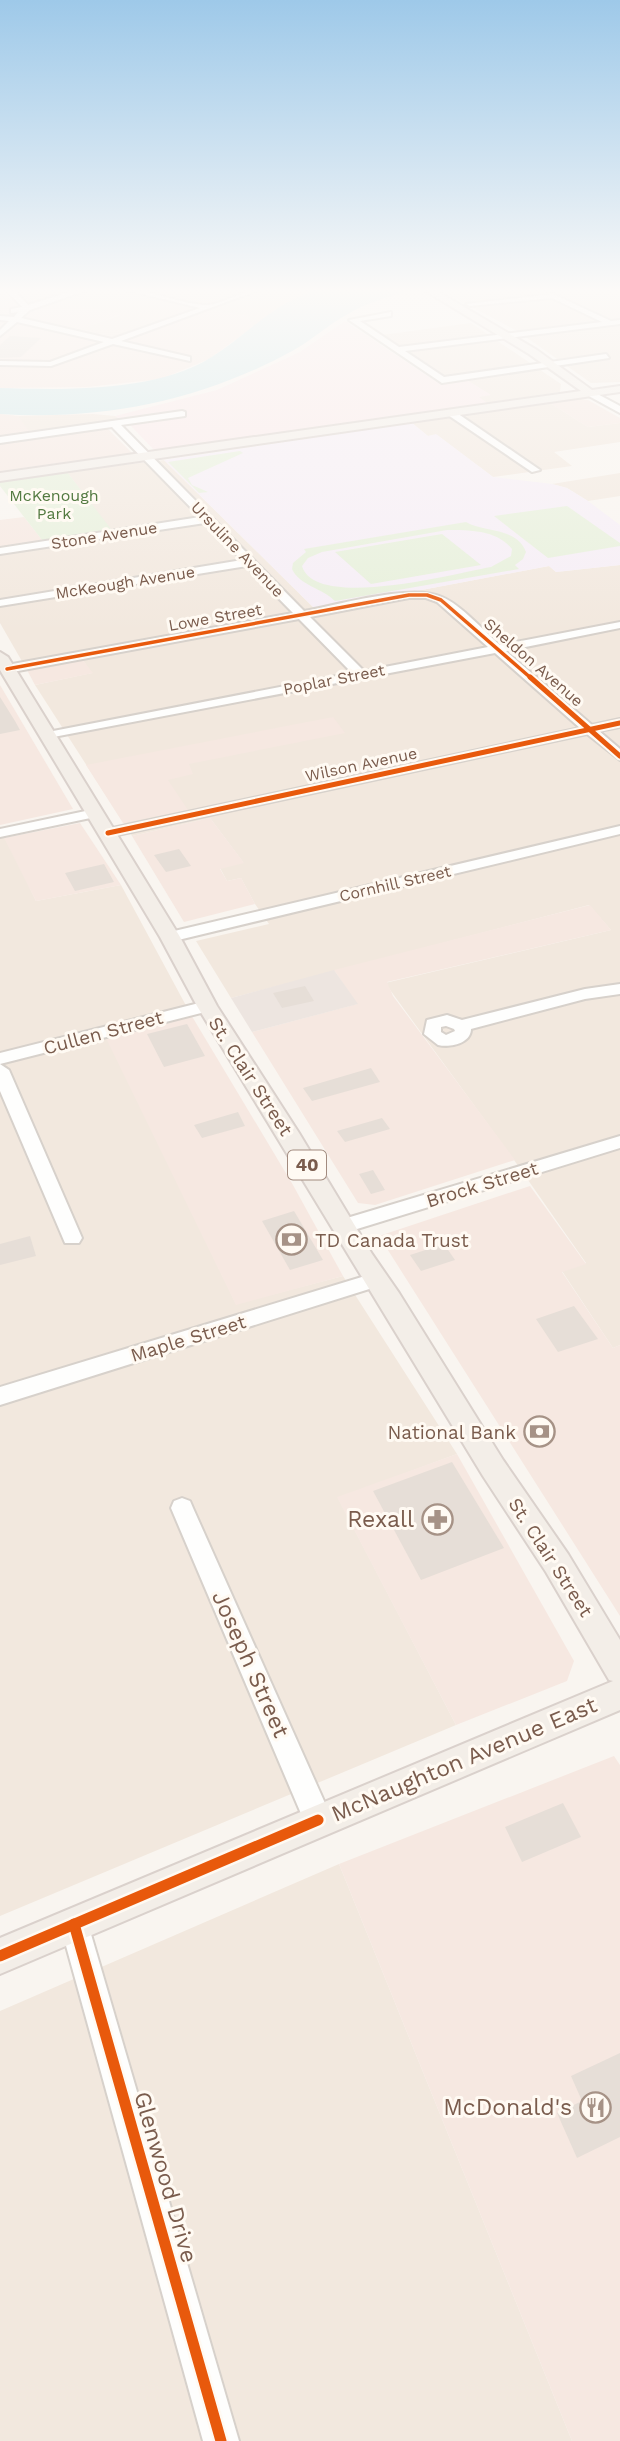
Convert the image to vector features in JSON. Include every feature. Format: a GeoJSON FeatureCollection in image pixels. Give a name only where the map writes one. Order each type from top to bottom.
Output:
{"type":"FeatureCollection","features":[{"type":"Feature","properties":{"kind":"main road"},"geometry":{"type":"LineString","coordinates":[[0,477],[514,404]]}},
{"type":"Feature","properties":{"kind":"main road","name":"St. Clair Street"},"geometry":{"type":"LineString","coordinates":[[4,663],[170,937],[206,1006],[493,1468],[557,1563],[620,1669]]}},
{"type":"Feature","properties":{"kind":"main road","name":"McNaughton Avenue East"},"geometry":{"type":"LineString","coordinates":[[0,1956],[620,1694]]}},
{"type":"Feature","properties":{"kind":"street"},"geometry":{"type":"LineString","coordinates":[[451,413],[535,470]]}},
{"type":"Feature","properties":{"kind":"street"},"geometry":{"type":"LineString","coordinates":[[0,440],[182,414]]}},
{"type":"Feature","properties":{"kind":"street","name":"Ursuline Avenue"},"geometry":{"type":"LineString","coordinates":[[115,425],[360,674]]}},
{"type":"Feature","properties":{"kind":"street","name":"Stone Avenue"},"geometry":{"type":"LineString","coordinates":[[0,551],[209,519]]}},
{"type":"Feature","properties":{"kind":"street","name":"McKeough Avenue"},"geometry":{"type":"LineString","coordinates":[[0,603],[250,562]]}},
{"type":"Feature","properties":{"kind":"street","name":"Lowe Street"},"geometry":{"type":"LineString","coordinates":[[4,663],[427,594]]}},
{"type":"Feature","properties":{"kind":"street","name":"Sheldon Avenue"},"geometry":{"type":"LineString","coordinates":[[427,594],[441,600],[620,756]]}},
{"type":"Feature","properties":{"kind":"street","name":"Poplar Street"},"geometry":{"type":"LineString","coordinates":[[48,736],[620,625]]}},
{"type":"Feature","properties":{"kind":"street","name":"Wilson Avenue"},"geometry":{"type":"LineString","coordinates":[[108,833],[620,723]]}},
{"type":"Feature","properties":{"kind":"street"},"geometry":{"type":"LineString","coordinates":[[0,833],[95,813]]}},
{"type":"Feature","properties":{"kind":"street","name":"Cornhill Street"},"geometry":{"type":"LineString","coordinates":[[170,937],[620,830]]}},
{"type":"Feature","properties":{"kind":"street"},"geometry":{"type":"LineString","coordinates":[[461,1026],[585,994],[620,989]]}},
{"type":"Feature","properties":{"kind":"street","name":"Cullen Street"},"geometry":{"type":"LineString","coordinates":[[0,1059],[206,1006]]}},
{"type":"Feature","properties":{"kind":"street"},"geometry":{"type":"LineString","coordinates":[[0,1069],[72,1237]]}},
{"type":"Feature","properties":{"kind":"street","name":"Brock Street"},"geometry":{"type":"LineString","coordinates":[[344,1226],[620,1142]]}},
{"type":"Feature","properties":{"kind":"street","name":"Maple Street"},"geometry":{"type":"LineString","coordinates":[[0,1396],[375,1280]]}},
{"type":"Feature","properties":{"kind":"street","name":"Joseph Street"},"geometry":{"type":"LineString","coordinates":[[182,1508],[318,1820]]}},
{"type":"Feature","properties":{"kind":"street","name":"Glenwood Drive"},"geometry":{"type":"LineString","coordinates":[[74,1924],[221,2441]]}},
{"type":"Feature","properties":{"kind":"shaded area"},"geometry":{"type":"Polygon","coordinates":[[[162,404],[481,404],[155,451],[131,426],[115,416],[162,404]]]}},
{"type":"Feature","properties":{"kind":"shaded area"},"geometry":{"type":"Polygon","coordinates":[[[551,404],[588,427],[620,423],[620,442],[554,452],[572,466],[493,477],[437,435],[428,436],[412,423],[551,404]]]}},
{"type":"Feature","properties":{"kind":"shaded area"},"geometry":{"type":"Polygon","coordinates":[[[551,404],[595,404],[620,418],[620,423],[588,427],[551,404]]]}},
{"type":"Feature","properties":{"kind":"shaded area"},"geometry":{"type":"Polygon","coordinates":[[[0,414],[18,416],[34,438],[108,429],[132,453],[0,471],[0,414]]]}},
{"type":"Feature","properties":{"kind":"shaded area"},"geometry":{"type":"Polygon","coordinates":[[[18,416],[115,416],[123,420],[28,432],[18,416]]]}},
{"type":"Feature","properties":{"kind":"shaded area"},"geometry":{"type":"Polygon","coordinates":[[[412,423],[428,436],[436,434],[493,477],[552,484],[567,488],[588,501],[620,525],[620,565],[556,572],[549,566],[316,610],[164,460],[412,423]]]}},
{"type":"Feature","properties":{"kind":"shaded area"},"geometry":{"type":"Polygon","coordinates":[[[164,460],[316,610],[549,566],[556,572],[620,565],[620,1345],[613,1348],[562,1271],[586,1263],[385,983],[611,930],[589,905],[231,998],[196,941],[269,924],[241,878],[227,881],[220,868],[243,862],[210,818],[132,836],[35,685],[92,673],[82,659],[27,670],[0,623],[0,547],[110,529],[67,472],[164,460]]]}},
{"type":"Feature","properties":{"kind":"shaded area"},"geometry":{"type":"Polygon","coordinates":[[[620,473],[620,496],[588,501],[567,488],[552,484],[620,473]]]}},
{"type":"Feature","properties":{"kind":"shaded area"},"geometry":{"type":"Polygon","coordinates":[[[24,517],[42,540],[0,547],[0,520],[24,517]]]}},
{"type":"Feature","properties":{"kind":"shaded area"},"geometry":{"type":"Polygon","coordinates":[[[82,659],[93,673],[35,685],[27,670],[82,659]]]}},
{"type":"Feature","properties":{"kind":"shaded area"},"geometry":{"type":"Polygon","coordinates":[[[0,685],[73,809],[0,825],[0,685]]]}},
{"type":"Feature","properties":{"kind":"shaded area"},"geometry":{"type":"Polygon","coordinates":[[[333,717],[345,733],[189,764],[193,774],[168,780],[188,810],[123,823],[86,765],[333,717]]]}},
{"type":"Feature","properties":{"kind":"shaded area"},"geometry":{"type":"Polygon","coordinates":[[[210,818],[244,863],[220,869],[227,881],[241,878],[255,904],[184,922],[132,836],[210,818]]]}},
{"type":"Feature","properties":{"kind":"shaded area"},"geometry":{"type":"Polygon","coordinates":[[[80,823],[121,885],[36,901],[4,838],[80,823]]]}},
{"type":"Feature","properties":{"kind":"shaded area"},"geometry":{"type":"Polygon","coordinates":[[[0,826],[36,901],[121,885],[190,1013],[192,1213],[236,1304],[343,1276],[457,1454],[338,1498],[456,1725],[0,1916],[0,826]]]}},
{"type":"Feature","properties":{"kind":"shaded area"},"geometry":{"type":"Polygon","coordinates":[[[590,905],[611,930],[387,982],[393,996],[515,1160],[375,1205],[358,1203],[252,1032],[357,1004],[334,970],[590,905]]]}},
{"type":"Feature","properties":{"kind":"shaded area"},"geometry":{"type":"Polygon","coordinates":[[[334,970],[358,1004],[252,1032],[231,998],[334,970]]]}},
{"type":"Feature","properties":{"kind":"shaded area"},"geometry":{"type":"Polygon","coordinates":[[[190,1013],[293,1185],[343,1276],[236,1305],[105,1036],[190,1013]]]}},
{"type":"Feature","properties":{"kind":"shaded area"},"geometry":{"type":"Polygon","coordinates":[[[530,1186],[586,1264],[562,1272],[613,1348],[620,1345],[620,1616],[379,1236],[530,1186]]]}},
{"type":"Feature","properties":{"kind":"shaded area"},"geometry":{"type":"Polygon","coordinates":[[[457,1454],[574,1661],[567,1681],[456,1725],[337,1497],[457,1454]]]}},
{"type":"Feature","properties":{"kind":"shaded area"},"geometry":{"type":"Polygon","coordinates":[[[614,1756],[620,1765],[620,2441],[572,2441],[339,1864],[614,1756]]]}},
{"type":"Feature","properties":{"kind":"shaded area"},"geometry":{"type":"Polygon","coordinates":[[[339,1864],[572,2441],[0,2441],[0,2011],[339,1864]]]}},
{"type":"Feature","properties":{"kind":"green space"},"geometry":{"type":"Polygon","coordinates":[[[240,451],[243,453],[188,478],[192,485],[208,492],[199,493],[168,462],[240,451]]]}},
{"type":"Feature","properties":{"kind":"green space","name":"McKenough Park"},"geometry":{"type":"Polygon","coordinates":[[[67,472],[111,529],[42,540],[0,486],[0,482],[67,472]]]}},
{"type":"Feature","properties":{"kind":"green space"},"geometry":{"type":"Polygon","coordinates":[[[567,506],[620,543],[620,546],[548,558],[494,516],[567,506]]]}},
{"type":"Feature","properties":{"kind":"green space"},"geometry":{"type":"Polygon","coordinates":[[[466,522],[516,538],[526,552],[523,559],[515,565],[519,569],[335,601],[305,583],[292,569],[293,563],[306,552],[304,549],[466,522]],[[447,530],[322,552],[308,558],[302,566],[312,579],[332,586],[359,588],[389,586],[491,567],[511,556],[512,549],[499,538],[482,532],[447,530]]]}},
{"type":"Feature","properties":{"kind":"green space"},"geometry":{"type":"Polygon","coordinates":[[[442,534],[481,565],[371,584],[335,552],[442,534]]]}},
{"type":"Feature","properties":{"kind":"water"},"geometry":{"type":"Polygon","coordinates":[[[0,404],[147,404],[77,414],[0,414],[0,404]]]}},
{"type":"Feature","properties":{"kind":"building"},"geometry":{"type":"Polygon","coordinates":[[[0,697],[15,721],[20,730],[0,734],[0,697]]]}},
{"type":"Feature","properties":{"kind":"building"},"geometry":{"type":"Polygon","coordinates":[[[179,849],[191,866],[166,872],[154,855],[179,849]]]}},
{"type":"Feature","properties":{"kind":"building"},"geometry":{"type":"Polygon","coordinates":[[[104,864],[114,882],[75,891],[65,873],[104,864]]]}},
{"type":"Feature","properties":{"kind":"building"},"geometry":{"type":"Polygon","coordinates":[[[305,986],[314,1001],[282,1008],[273,993],[305,986]]]}},
{"type":"Feature","properties":{"kind":"building"},"geometry":{"type":"Polygon","coordinates":[[[187,1024],[205,1056],[164,1067],[147,1034],[187,1024]]]}},
{"type":"Feature","properties":{"kind":"building"},"geometry":{"type":"Polygon","coordinates":[[[371,1068],[380,1082],[312,1101],[303,1088],[371,1068]]]}},
{"type":"Feature","properties":{"kind":"building"},"geometry":{"type":"Polygon","coordinates":[[[238,1112],[245,1126],[202,1138],[194,1125],[238,1112]]]}},
{"type":"Feature","properties":{"kind":"building"},"geometry":{"type":"Polygon","coordinates":[[[382,1118],[390,1129],[345,1142],[337,1131],[382,1118]]]}},
{"type":"Feature","properties":{"kind":"building"},"geometry":{"type":"Polygon","coordinates":[[[373,1170],[385,1190],[371,1194],[359,1174],[373,1170]]]}},
{"type":"Feature","properties":{"kind":"building","name":"TD Canada Trust"},"geometry":{"type":"Polygon","coordinates":[[[294,1211],[323,1260],[290,1270],[262,1221],[294,1211]]]}},
{"type":"Feature","properties":{"kind":"building"},"geometry":{"type":"Polygon","coordinates":[[[30,1236],[36,1256],[0,1265],[0,1244],[30,1236]]]}},
{"type":"Feature","properties":{"kind":"building"},"geometry":{"type":"Polygon","coordinates":[[[444,1244],[455,1260],[421,1271],[410,1255],[444,1244]]]}},
{"type":"Feature","properties":{"kind":"building"},"geometry":{"type":"Polygon","coordinates":[[[574,1306],[598,1339],[558,1352],[536,1319],[574,1306]]]}},
{"type":"Feature","properties":{"kind":"building","name":"Rexall"},"geometry":{"type":"Polygon","coordinates":[[[452,1462],[504,1548],[421,1580],[373,1491],[452,1462]]]}},
{"type":"Feature","properties":{"kind":"building"},"geometry":{"type":"Polygon","coordinates":[[[563,1803],[581,1837],[522,1862],[505,1827],[563,1803]]]}},
{"type":"Feature","properties":{"kind":"building","name":"McDonald's"},"geometry":{"type":"Polygon","coordinates":[[[620,2053],[620,2137],[577,2158],[557,2113],[582,2101],[571,2076],[620,2053]]]}},
{"type":"Feature","properties":{"kind":"cycle path"},"geometry":{"type":"LineString","coordinates":[[7,669],[409,595],[427,595],[441,600],[620,756]]}},
{"type":"Feature","properties":{"kind":"cycle path"},"geometry":{"type":"LineString","coordinates":[[108,833],[620,723]]}},
{"type":"Feature","properties":{"kind":"cycle path"},"geometry":{"type":"LineString","coordinates":[[0,1956],[318,1820]]}},
{"type":"Feature","properties":{"kind":"cycle path"},"geometry":{"type":"LineString","coordinates":[[74,1924],[221,2441]]}},
{"type":"Feature","properties":{"kind":"place","name":"TD Canada Trust"},"geometry":{"type":"Point","coordinates":[292,1240]}},
{"type":"Feature","properties":{"kind":"place","name":"National Bank"},"geometry":{"type":"Point","coordinates":[539,1432]}},
{"type":"Feature","properties":{"kind":"place","name":"Rexall"},"geometry":{"type":"Point","coordinates":[437,1519]}},
{"type":"Feature","properties":{"kind":"place","name":"McDonald's"},"geometry":{"type":"Point","coordinates":[595,2107]}}]}
